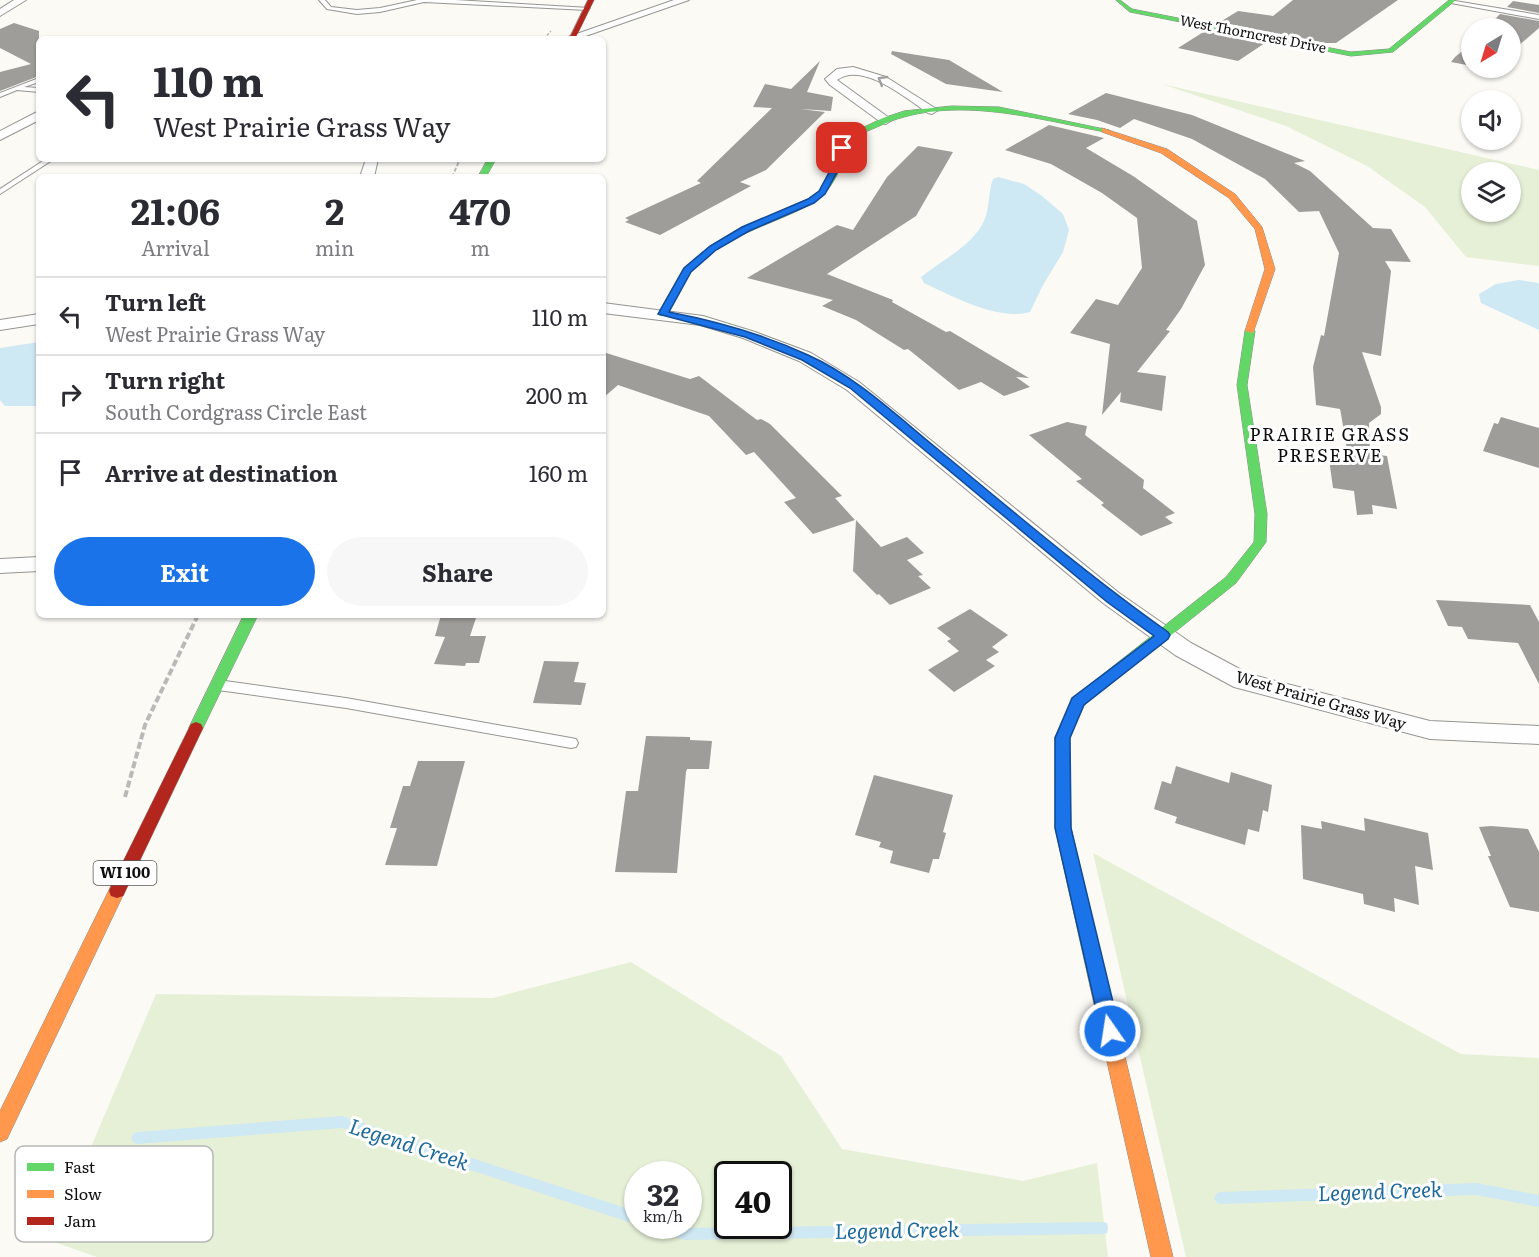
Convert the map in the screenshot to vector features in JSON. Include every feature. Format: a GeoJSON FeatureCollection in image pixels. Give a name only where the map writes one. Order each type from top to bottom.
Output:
{"type":"FeatureCollection","features":[{"type":"Feature","properties":{"kind":"street"},"geometry":{"type":"LineString","coordinates":[[0,12],[21,0]]}},
{"type":"Feature","properties":{"kind":"street"},"geometry":{"type":"LineString","coordinates":[[578,36],[684,0]]}},
{"type":"Feature","properties":{"kind":"street","name":"West Thorncrest Drive"},"geometry":{"type":"LineString","coordinates":[[1119,1],[1130,10],[1351,54],[1391,51],[1452,1]]}},
{"type":"Feature","properties":{"kind":"street"},"geometry":{"type":"LineString","coordinates":[[573,36],[589,4]]}},
{"type":"Feature","properties":{"kind":"street"},"geometry":{"type":"LineString","coordinates":[[886,120],[834,83],[831,79],[833,76],[851,70],[870,72],[932,110]]}},
{"type":"Feature","properties":{"kind":"street"},"geometry":{"type":"LineString","coordinates":[[663,314],[687,270],[713,248],[746,229],[811,201],[822,192],[837,165],[842,148],[850,137],[907,113],[952,108],[999,109],[1096,127],[1164,151],[1232,195],[1259,229],[1270,269],[1251,327],[1242,386],[1261,514],[1260,542],[1231,580],[1078,702],[1062,738],[1063,828],[1162,1257]]}},
{"type":"Feature","properties":{"kind":"street"},"geometry":{"type":"LineString","coordinates":[[0,136],[36,117]]}},
{"type":"Feature","properties":{"kind":"street","name":"West Prairie Grass Way"},"geometry":{"type":"LineString","coordinates":[[606,308],[703,321],[749,335],[805,357],[853,386],[1111,598],[1203,660],[1242,681],[1430,730],[1539,735]]}},
{"type":"Feature","properties":{"kind":"street"},"geometry":{"type":"LineString","coordinates":[[0,325],[36,319]]}},
{"type":"Feature","properties":{"kind":"street"},"geometry":{"type":"LineString","coordinates":[[0,566],[36,564]]}},
{"type":"Feature","properties":{"kind":"street","name":"WI 100"},"geometry":{"type":"LineString","coordinates":[[0,1132],[250,618]]}},
{"type":"Feature","properties":{"kind":"lane"},"geometry":{"type":"LineString","coordinates":[[322,0],[329,8],[357,12],[380,10],[424,0],[589,4]]}},
{"type":"Feature","properties":{"kind":"lane"},"geometry":{"type":"LineString","coordinates":[[1452,1],[1539,16]]}},
{"type":"Feature","properties":{"kind":"lane"},"geometry":{"type":"LineString","coordinates":[[0,95],[36,81]]}},
{"type":"Feature","properties":{"kind":"lane"},"geometry":{"type":"LineString","coordinates":[[16,88],[36,90]]}},
{"type":"Feature","properties":{"kind":"lane"},"geometry":{"type":"LineString","coordinates":[[0,192],[46,162]]}},
{"type":"Feature","properties":{"kind":"lane"},"geometry":{"type":"LineString","coordinates":[[217,685],[346,703],[571,743]]}},
{"type":"Feature","properties":{"kind":"path"},"geometry":{"type":"LineString","coordinates":[[124,801],[145,725],[197,618]]}},
{"type":"Feature","properties":{"kind":"green space"},"geometry":{"type":"Polygon","coordinates":[[[1162,84],[1504,162],[1461,162],[1461,222],[1521,222],[1521,166],[1539,170],[1539,266],[1466,257],[1425,207],[1367,166],[1286,126],[1162,84]]]}},
{"type":"Feature","properties":{"kind":"green space"},"geometry":{"type":"Polygon","coordinates":[[[1093,853],[1461,1054],[1539,1058],[1539,1257],[1186,1257],[1093,853]]]}},
{"type":"Feature","properties":{"kind":"green space"},"geometry":{"type":"Polygon","coordinates":[[[631,962],[781,1056],[842,1149],[1023,1181],[1097,1163],[1108,1257],[97,1257],[54,1242],[213,1242],[213,1146],[91,1146],[156,994],[493,998],[631,962]]]}},
{"type":"Feature","properties":{"kind":"water"},"geometry":{"type":"Polygon","coordinates":[[[998,177],[1024,184],[1042,196],[1063,214],[1069,230],[1063,252],[1030,312],[1004,313],[976,306],[924,283],[921,277],[965,245],[979,230],[986,216],[993,179],[998,177]]]}},
{"type":"Feature","properties":{"kind":"water"},"geometry":{"type":"Polygon","coordinates":[[[1519,280],[1539,283],[1539,330],[1481,303],[1479,294],[1496,284],[1519,280]]]}},
{"type":"Feature","properties":{"kind":"water"},"geometry":{"type":"Polygon","coordinates":[[[36,342],[36,406],[5,406],[0,400],[0,348],[36,342]]]}},
{"type":"Feature","properties":{"kind":"building"},"geometry":{"type":"Polygon","coordinates":[[[1293,0],[1398,0],[1336,43],[1325,43],[1220,22],[1238,11],[1273,16],[1293,0]]]}},
{"type":"Feature","properties":{"kind":"building"},"geometry":{"type":"Polygon","coordinates":[[[1513,1],[1539,5],[1539,13],[1507,7],[1513,1]]]}},
{"type":"Feature","properties":{"kind":"building"},"geometry":{"type":"Polygon","coordinates":[[[1500,14],[1539,21],[1539,28],[1521,44],[1521,18],[1496,18],[1500,14]]]}},
{"type":"Feature","properties":{"kind":"building"},"geometry":{"type":"Polygon","coordinates":[[[14,23],[39,31],[39,36],[36,36],[36,77],[0,91],[0,72],[31,64],[0,48],[0,29],[14,23]]]}},
{"type":"Feature","properties":{"kind":"building"},"geometry":{"type":"Polygon","coordinates":[[[1205,31],[1265,43],[1238,61],[1178,48],[1205,31]]]}},
{"type":"Feature","properties":{"kind":"building"},"geometry":{"type":"Polygon","coordinates":[[[892,51],[949,60],[1003,92],[946,84],[891,54],[892,51]]]}},
{"type":"Feature","properties":{"kind":"building"},"geometry":{"type":"Polygon","coordinates":[[[1461,52],[1461,64],[1451,62],[1461,52]]]}},
{"type":"Feature","properties":{"kind":"building"},"geometry":{"type":"Polygon","coordinates":[[[820,61],[807,92],[833,97],[831,111],[800,109],[825,112],[766,170],[740,182],[751,186],[660,235],[625,222],[629,220],[625,218],[701,183],[697,181],[772,108],[753,107],[765,84],[791,89],[820,61]]]}},
{"type":"Feature","properties":{"kind":"building"},"geometry":{"type":"Polygon","coordinates":[[[1106,93],[1192,115],[1305,161],[1294,163],[1310,171],[1373,228],[1391,229],[1411,262],[1385,261],[1391,271],[1381,356],[1362,352],[1381,407],[1381,414],[1369,423],[1370,454],[1387,456],[1397,509],[1372,505],[1373,514],[1357,515],[1354,491],[1333,488],[1329,459],[1349,462],[1340,409],[1316,405],[1313,367],[1321,335],[1324,336],[1339,253],[1319,211],[1299,212],[1265,179],[1192,139],[1134,119],[1120,128],[1068,114],[1106,93]]]}},
{"type":"Feature","properties":{"kind":"building"},"geometry":{"type":"Polygon","coordinates":[[[1049,125],[1104,138],[1086,148],[1133,176],[1197,221],[1205,265],[1181,309],[1166,330],[1170,331],[1137,372],[1166,376],[1162,411],[1120,402],[1121,392],[1102,415],[1110,344],[1070,333],[1096,299],[1118,305],[1142,268],[1137,218],[1102,193],[1051,164],[1005,150],[1049,125]]]}},
{"type":"Feature","properties":{"kind":"building"},"geometry":{"type":"Polygon","coordinates":[[[918,146],[953,152],[916,216],[827,274],[893,300],[892,302],[946,332],[950,331],[1029,378],[1016,377],[1030,387],[1004,396],[981,382],[959,390],[908,349],[904,350],[856,320],[822,306],[833,300],[747,278],[837,225],[853,230],[887,177],[918,146]]]}},
{"type":"Feature","properties":{"kind":"building"},"geometry":{"type":"Polygon","coordinates":[[[606,353],[690,379],[699,376],[757,420],[761,419],[770,424],[842,496],[835,498],[855,520],[813,534],[784,502],[796,498],[754,452],[746,455],[709,416],[618,385],[606,395],[606,353]]]}},
{"type":"Feature","properties":{"kind":"building"},"geometry":{"type":"Polygon","coordinates":[[[1501,417],[1539,428],[1539,468],[1483,451],[1494,423],[1498,424],[1501,417]]]}},
{"type":"Feature","properties":{"kind":"building"},"geometry":{"type":"Polygon","coordinates":[[[1067,422],[1087,426],[1085,435],[1144,480],[1143,488],[1175,513],[1165,517],[1173,523],[1141,536],[1101,505],[1104,503],[1076,481],[1082,479],[1029,435],[1067,422]]]}},
{"type":"Feature","properties":{"kind":"building"},"geometry":{"type":"Polygon","coordinates":[[[856,520],[881,547],[907,537],[924,553],[907,560],[923,575],[918,576],[931,588],[890,605],[879,594],[877,595],[853,571],[856,520]]]}},
{"type":"Feature","properties":{"kind":"building"},"geometry":{"type":"Polygon","coordinates":[[[1436,600],[1530,605],[1539,622],[1539,684],[1518,643],[1468,639],[1462,627],[1448,626],[1436,600]]]}},
{"type":"Feature","properties":{"kind":"building"},"geometry":{"type":"Polygon","coordinates":[[[970,609],[1008,635],[992,647],[999,652],[986,660],[995,666],[954,692],[928,670],[959,651],[947,641],[951,639],[937,628],[970,609]]]}},
{"type":"Feature","properties":{"kind":"building"},"geometry":{"type":"Polygon","coordinates":[[[440,618],[476,618],[470,636],[486,636],[479,663],[466,663],[465,666],[434,664],[445,637],[435,636],[440,618]]]}},
{"type":"Feature","properties":{"kind":"building"},"geometry":{"type":"Polygon","coordinates":[[[544,661],[579,662],[574,682],[586,683],[581,705],[533,703],[544,661]]]}},
{"type":"Feature","properties":{"kind":"building"},"geometry":{"type":"Polygon","coordinates":[[[646,736],[690,737],[690,740],[712,741],[709,769],[687,769],[686,772],[677,873],[615,872],[626,791],[638,791],[646,736]]]}},
{"type":"Feature","properties":{"kind":"building"},"geometry":{"type":"Polygon","coordinates":[[[418,761],[465,761],[437,866],[385,865],[397,828],[390,828],[403,786],[410,786],[418,761]]]}},
{"type":"Feature","properties":{"kind":"building"},"geometry":{"type":"Polygon","coordinates":[[[1176,766],[1229,783],[1231,772],[1272,785],[1268,812],[1263,810],[1259,832],[1248,829],[1245,845],[1175,823],[1177,817],[1154,809],[1162,781],[1171,784],[1176,766]]]}},
{"type":"Feature","properties":{"kind":"building"},"geometry":{"type":"Polygon","coordinates":[[[874,775],[953,795],[943,832],[946,833],[939,859],[933,859],[929,873],[890,863],[893,851],[879,847],[881,842],[855,835],[874,775]]]}},
{"type":"Feature","properties":{"kind":"building"},"geometry":{"type":"Polygon","coordinates":[[[1364,818],[1428,833],[1433,870],[1415,866],[1419,905],[1394,898],[1395,912],[1364,904],[1363,894],[1303,879],[1301,825],[1322,829],[1321,821],[1365,831],[1364,818]]]}},
{"type":"Feature","properties":{"kind":"building"},"geometry":{"type":"Polygon","coordinates":[[[1479,827],[1528,829],[1539,852],[1539,912],[1510,907],[1488,856],[1491,856],[1479,827]]]}},
{"type":"Feature","properties":{"kind":"waterway","name":"Legend Creek"},"geometry":{"type":"LineString","coordinates":[[137,1138],[342,1122],[624,1214]]}},
{"type":"Feature","properties":{"kind":"waterway","name":"Legend Creek"},"geometry":{"type":"LineString","coordinates":[[1220,1198],[1476,1189],[1539,1201]]}},
{"type":"Feature","properties":{"kind":"waterway","name":"Legend Creek"},"geometry":{"type":"LineString","coordinates":[[702,1234],[1102,1228]]}},
{"type":"Feature","properties":{"kind":"traffic: fast"},"geometry":{"type":"LineString","coordinates":[[1118,1],[1130,10],[1351,54],[1391,51],[1453,0]]}},
{"type":"Feature","properties":{"kind":"traffic: fast"},"geometry":{"type":"LineString","coordinates":[[663,314],[687,270],[713,248],[746,229],[811,201],[822,192],[837,166],[842,148],[850,137],[886,120],[907,113],[952,108],[999,109],[1105,130]]}},
{"type":"Feature","properties":{"kind":"traffic: fast"},"geometry":{"type":"LineString","coordinates":[[484,174],[490,162]]}},
{"type":"Feature","properties":{"kind":"traffic: fast"},"geometry":{"type":"LineString","coordinates":[[1099,986],[1063,828],[1062,737],[1078,702],[1231,580],[1260,542],[1261,514],[1242,385],[1250,331]]}},
{"type":"Feature","properties":{"kind":"traffic: fast"},"geometry":{"type":"LineString","coordinates":[[196,728],[250,618]]}},
{"type":"Feature","properties":{"kind":"traffic: slow"},"geometry":{"type":"LineString","coordinates":[[1105,130],[1164,151],[1232,196],[1259,229],[1270,269],[1250,331]]}},
{"type":"Feature","properties":{"kind":"traffic: slow"},"geometry":{"type":"LineString","coordinates":[[0,1132],[117,891]]}},
{"type":"Feature","properties":{"kind":"traffic: slow"},"geometry":{"type":"LineString","coordinates":[[1099,986],[1162,1257]]}},
{"type":"Feature","properties":{"kind":"traffic: jam"},"geometry":{"type":"LineString","coordinates":[[573,36],[591,0]]}},
{"type":"Feature","properties":{"kind":"traffic: jam"},"geometry":{"type":"LineString","coordinates":[[117,891],[196,728]]}},
{"type":"Feature","properties":{"kind":"district","name":"PRAIRIE GRASS PRESERVE"},"geometry":{"type":"Point","coordinates":[1330,445]}},
{"type":"Feature","properties":{"kind":"route"},"geometry":{"type":"LineString","coordinates":[[842,148],[837,165],[822,192],[811,201],[746,229],[713,248],[687,270],[663,314],[703,321],[749,335],[805,357],[853,386],[1111,598],[1164,635],[1078,702],[1062,738],[1063,828],[1110,1031]]}}]}
